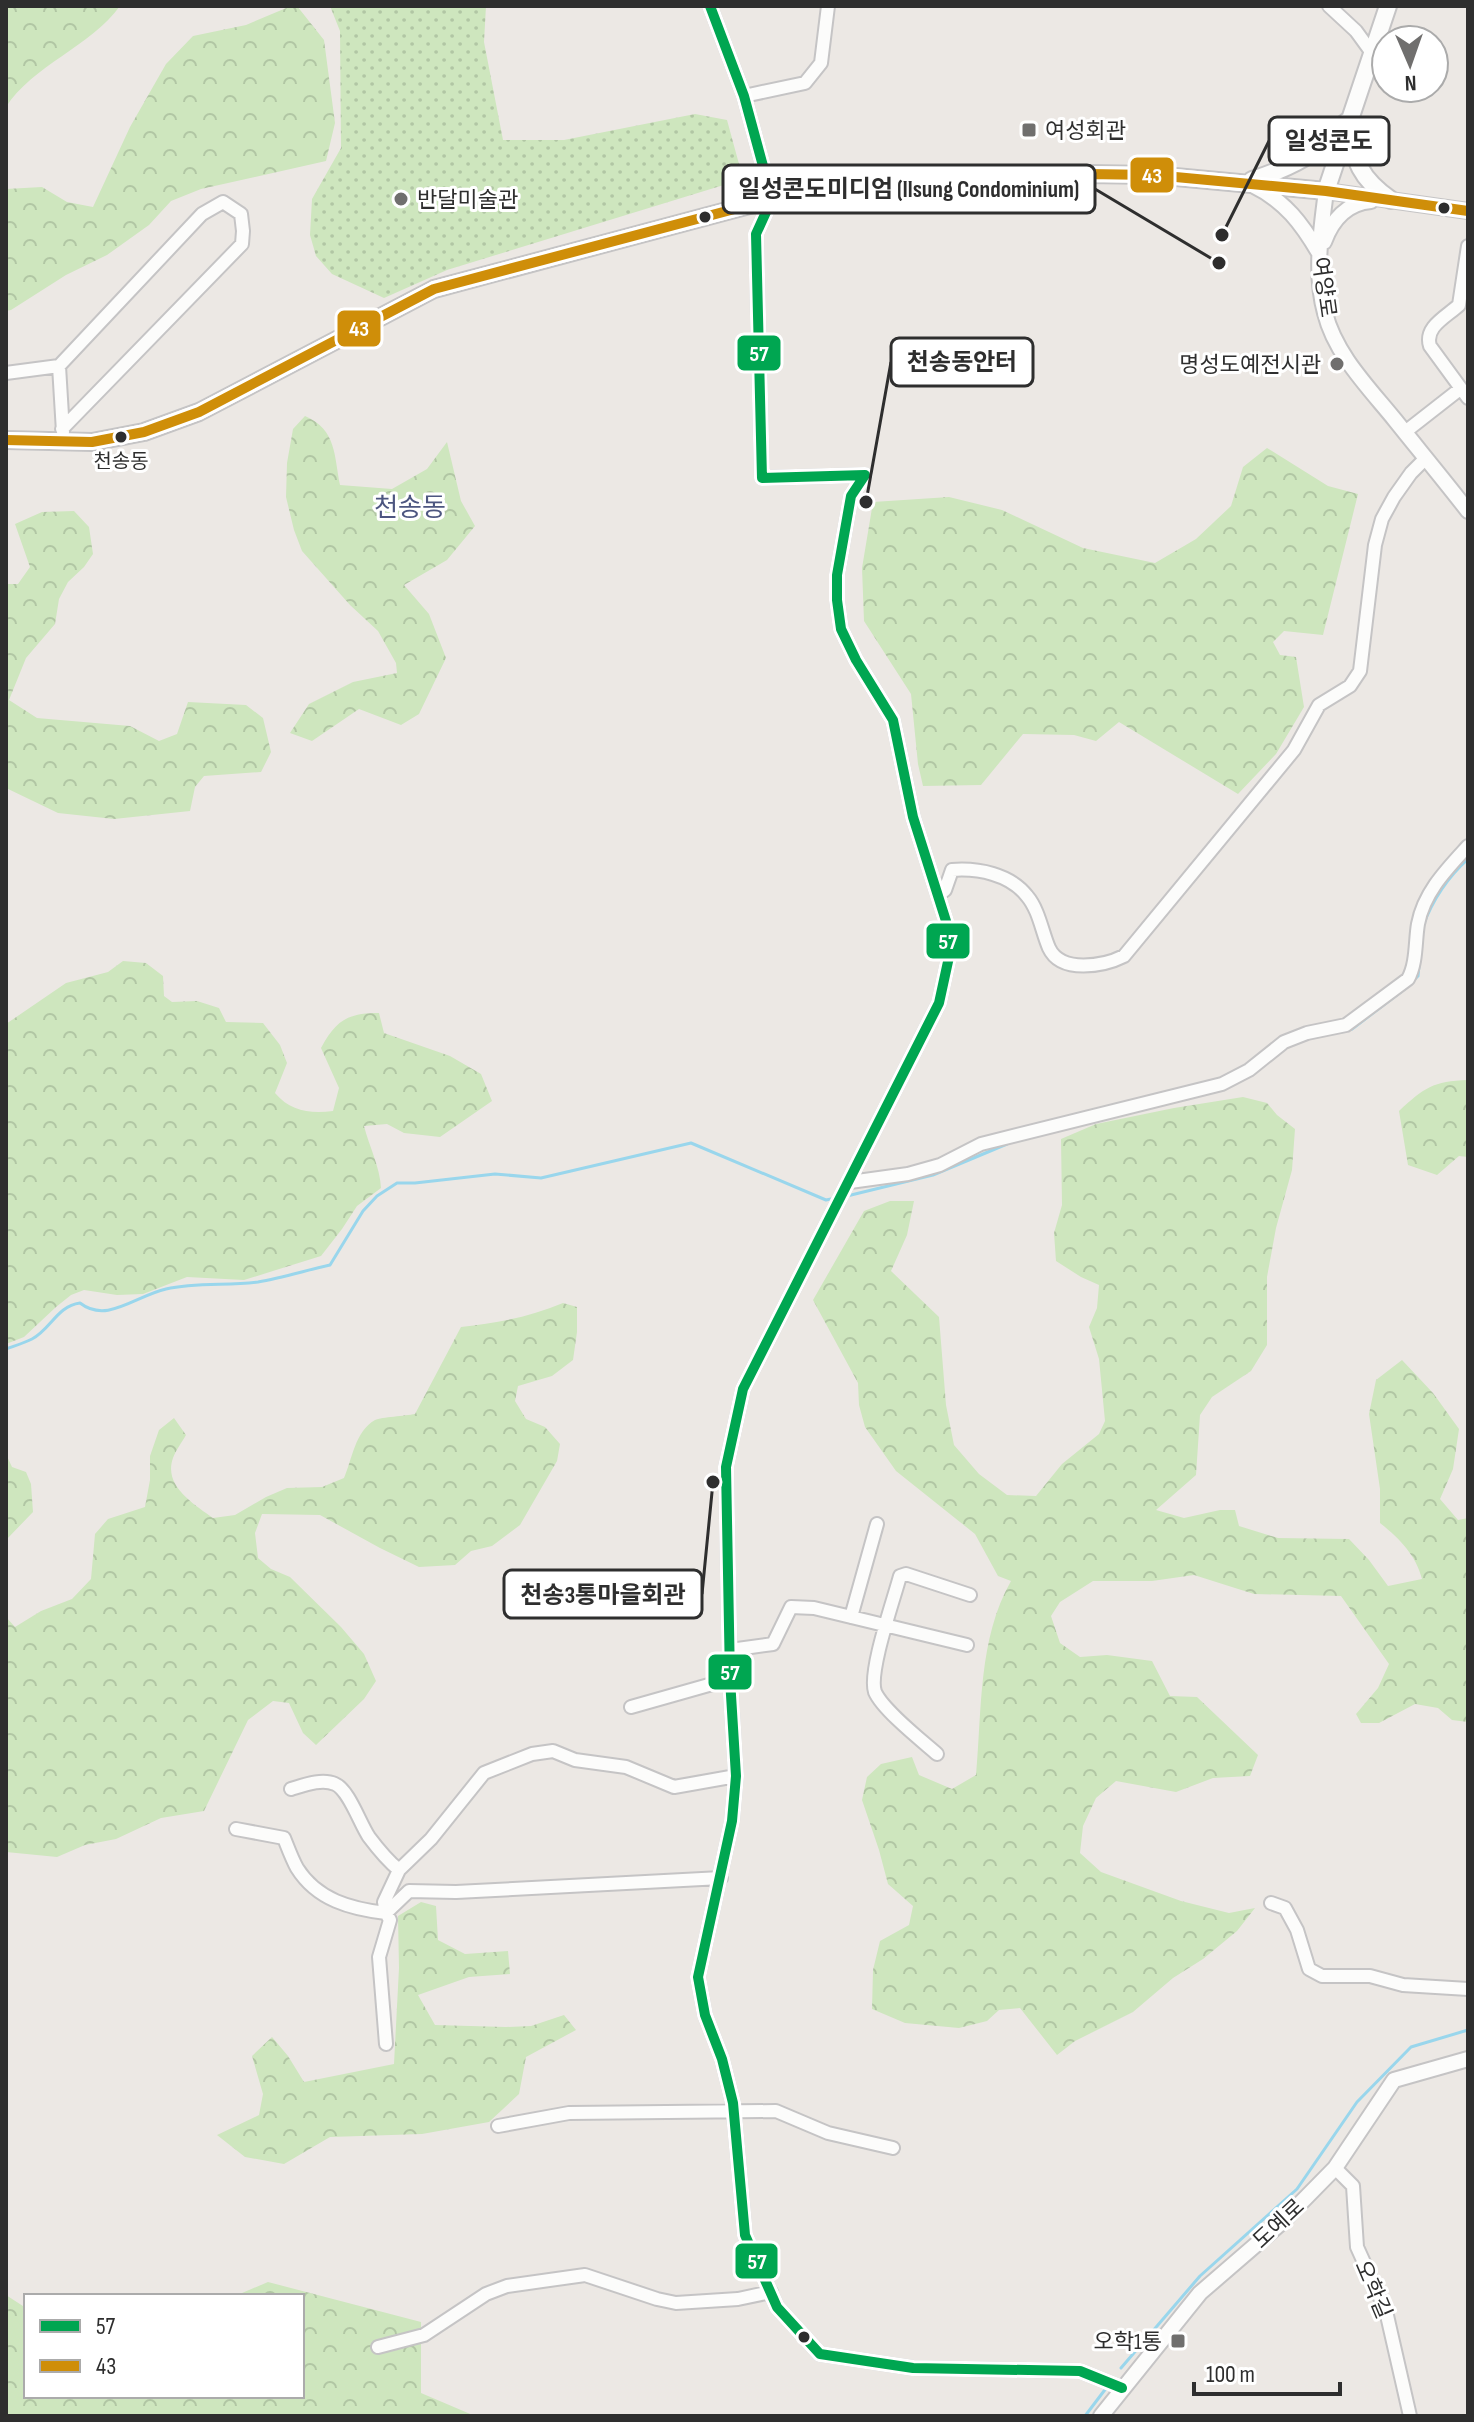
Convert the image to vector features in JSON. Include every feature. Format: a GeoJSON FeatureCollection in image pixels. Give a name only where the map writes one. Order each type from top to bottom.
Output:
{"type":"FeatureCollection","features":[{"type":"Feature","properties":{"kind":"main road","name":"여양로"},"geometry":{"type":"LineString","coordinates":[[1326,191],[1370,59]]}},
{"type":"Feature","properties":{"kind":"main road"},"geometry":{"type":"LineString","coordinates":[[1245,182],[1307,157],[1352,115]]}},
{"type":"Feature","properties":{"kind":"main road"},"geometry":{"type":"LineString","coordinates":[[1352,115],[1356,162],[1369,182],[1391,200]]}},
{"type":"Feature","properties":{"kind":"main road"},"geometry":{"type":"LineString","coordinates":[[6,440],[64,436],[92,442],[144,432],[199,412],[434,289],[772,199],[935,183],[1087,174],[1154,175],[1326,191]]}},
{"type":"Feature","properties":{"kind":"street"},"geometry":{"type":"LineString","coordinates":[[710,6],[744,96],[772,199],[756,234],[762,478],[865,475],[851,496],[837,575],[841,629],[893,720],[913,817],[946,921],[949,957],[939,1003],[743,1389],[726,1467],[730,1679],[736,1776],[732,1821],[698,1977],[705,2015],[722,2059],[734,2111],[745,2235],[777,2307],[820,2354],[913,2368],[1080,2371],[1122,2388]]}},
{"type":"Feature","properties":{"kind":"street"},"geometry":{"type":"LineString","coordinates":[[744,96],[805,83],[821,63],[828,6]]}},
{"type":"Feature","properties":{"kind":"street"},"geometry":{"type":"LineString","coordinates":[[1329,6],[1356,31],[1370,50]]}},
{"type":"Feature","properties":{"kind":"street"},"geometry":{"type":"LineString","coordinates":[[1245,182],[1282,203],[1307,232],[1319,253]]}},
{"type":"Feature","properties":{"kind":"street"},"geometry":{"type":"LineString","coordinates":[[1326,191],[1468,211]]}},
{"type":"Feature","properties":{"kind":"street","name":"여양로"},"geometry":{"type":"LineString","coordinates":[[1326,191],[1319,253],[1320,292],[1332,332],[1351,364],[1468,511]]}},
{"type":"Feature","properties":{"kind":"street"},"geometry":{"type":"LineString","coordinates":[[1319,253],[1328,229],[1344,211],[1366,201],[1391,200]]}},
{"type":"Feature","properties":{"kind":"street"},"geometry":{"type":"LineString","coordinates":[[6,373],[59,366],[202,214],[223,202],[241,214],[242,244],[64,436]]}},
{"type":"Feature","properties":{"kind":"street"},"geometry":{"type":"LineString","coordinates":[[1405,432],[1464,394],[1427,338],[1429,331],[1464,306],[1468,246]]}},
{"type":"Feature","properties":{"kind":"street"},"geometry":{"type":"LineString","coordinates":[[59,366],[64,436]]}},
{"type":"Feature","properties":{"kind":"street"},"geometry":{"type":"LineString","coordinates":[[938,895],[945,890],[952,870],[988,873],[1009,881],[1028,896],[1051,952],[1068,963],[1091,966],[1124,956],[1294,750],[1319,705],[1350,686],[1360,671],[1375,545],[1382,519],[1411,473],[1426,458]]}},
{"type":"Feature","properties":{"kind":"street"},"geometry":{"type":"LineString","coordinates":[[848,1184],[908,1174],[940,1165],[981,1144],[1222,1084],[1249,1070],[1284,1042],[1307,1033],[1346,1025],[1408,979],[1413,970],[1419,920],[1428,896],[1468,846]]}},
{"type":"Feature","properties":{"kind":"street"},"geometry":{"type":"LineString","coordinates":[[851,1617],[877,1524]]}},
{"type":"Feature","properties":{"kind":"street"},"geometry":{"type":"LineString","coordinates":[[937,1754],[884,1704],[874,1690],[876,1666],[900,1576],[906,1574],[970,1595]]}},
{"type":"Feature","properties":{"kind":"street"},"geometry":{"type":"LineString","coordinates":[[730,1650],[773,1644],[791,1607],[814,1608],[967,1645]]}},
{"type":"Feature","properties":{"kind":"street"},"geometry":{"type":"LineString","coordinates":[[631,1707],[730,1679]]}},
{"type":"Feature","properties":{"kind":"street"},"geometry":{"type":"LineString","coordinates":[[386,2044],[379,1957],[390,1920],[384,1902],[399,1870],[431,1839],[484,1773],[532,1754],[553,1751],[575,1760],[626,1767],[674,1787],[736,1776]]}},
{"type":"Feature","properties":{"kind":"street"},"geometry":{"type":"LineString","coordinates":[[291,1789],[319,1782],[335,1784],[344,1792],[369,1837],[399,1870]]}},
{"type":"Feature","properties":{"kind":"street"},"geometry":{"type":"LineString","coordinates":[[236,1829],[284,1838],[297,1868],[319,1893],[355,1909],[386,1913]]}},
{"type":"Feature","properties":{"kind":"street"},"geometry":{"type":"LineString","coordinates":[[386,1913],[409,1891],[456,1892],[721,1878]]}},
{"type":"Feature","properties":{"kind":"street"},"geometry":{"type":"LineString","coordinates":[[1271,1903],[1285,1908],[1297,1930],[1309,1969],[1322,1976],[1370,1976],[1403,1985],[1468,1989]]}},
{"type":"Feature","properties":{"kind":"street","name":"도예로"},"geometry":{"type":"LineString","coordinates":[[1101,2416],[1200,2293],[1281,2223],[1335,2168],[1394,2080],[1468,2059]]}},
{"type":"Feature","properties":{"kind":"street"},"geometry":{"type":"LineString","coordinates":[[498,2126],[569,2113],[776,2111],[828,2133],[893,2148]]}},
{"type":"Feature","properties":{"kind":"street","name":"오학길"},"geometry":{"type":"LineString","coordinates":[[1335,2168],[1353,2186],[1357,2247],[1386,2311],[1410,2416]]}},
{"type":"Feature","properties":{"kind":"street"},"geometry":{"type":"LineString","coordinates":[[378,2347],[424,2335],[486,2294],[507,2286],[585,2275],[676,2303],[738,2299],[771,2292]]}},
{"type":"Feature","properties":{"kind":"green space"},"geometry":{"type":"Polygon","coordinates":[[[6,6],[120,6],[94,33],[31,80],[6,107],[6,6]]]}},
{"type":"Feature","properties":{"kind":"green space"},"geometry":{"type":"Polygon","coordinates":[[[297,6],[324,40],[335,123],[326,161],[201,189],[171,201],[149,225],[107,255],[6,311],[6,189],[42,187],[67,202],[93,207],[130,127],[166,64],[193,36],[246,25],[297,6]]]}},
{"type":"Feature","properties":{"kind":"green space"},"geometry":{"type":"Polygon","coordinates":[[[330,6],[486,6],[484,42],[503,140],[564,140],[695,114],[727,120],[739,164],[727,184],[447,270],[384,298],[332,274],[316,256],[310,235],[312,199],[341,148],[340,31],[330,6]]]}},
{"type":"Feature","properties":{"kind":"green space"},"geometry":{"type":"Polygon","coordinates":[[[305,416],[329,436],[340,485],[392,489],[427,469],[447,442],[461,501],[475,526],[447,560],[404,585],[429,614],[446,658],[419,714],[401,725],[359,709],[312,741],[290,733],[309,704],[353,682],[397,673],[396,663],[378,631],[302,551],[294,530],[286,497],[287,463],[293,429],[305,416]]]}},
{"type":"Feature","properties":{"kind":"green space"},"geometry":{"type":"Polygon","coordinates":[[[1267,448],[1328,486],[1358,494],[1323,635],[1284,631],[1273,642],[1280,655],[1296,657],[1304,707],[1276,754],[1238,794],[1119,722],[1096,741],[1074,735],[1023,734],[981,785],[923,786],[911,694],[864,621],[862,568],[873,502],[949,497],[1002,510],[1083,548],[1155,563],[1196,539],[1231,506],[1243,467],[1267,448]]]}},
{"type":"Feature","properties":{"kind":"green space"},"geometry":{"type":"Polygon","coordinates":[[[74,511],[89,527],[93,554],[68,582],[59,599],[55,624],[26,658],[9,700],[37,718],[130,726],[159,741],[177,734],[188,702],[246,705],[263,718],[271,752],[261,772],[204,776],[195,787],[190,811],[114,819],[58,813],[6,788],[6,584],[18,584],[30,567],[15,524],[42,512],[74,511]]]}},
{"type":"Feature","properties":{"kind":"green space"},"geometry":{"type":"Polygon","coordinates":[[[123,961],[146,963],[163,976],[164,996],[172,1002],[197,1001],[219,1008],[226,1022],[263,1023],[280,1045],[287,1063],[275,1093],[294,1107],[316,1112],[333,1111],[339,1088],[321,1048],[344,1020],[379,1013],[384,1033],[450,1056],[481,1074],[492,1101],[440,1137],[404,1133],[387,1124],[364,1126],[381,1188],[357,1206],[321,1256],[244,1280],[187,1277],[143,1294],[117,1295],[84,1290],[71,1295],[24,1337],[6,1344],[6,1024],[66,983],[108,972],[123,961]]]}},
{"type":"Feature","properties":{"kind":"green space"},"geometry":{"type":"Polygon","coordinates":[[[1468,1080],[1468,1157],[1459,1156],[1437,1175],[1408,1165],[1399,1111],[1430,1087],[1468,1080]]]}},
{"type":"Feature","properties":{"kind":"green space"},"geometry":{"type":"Polygon","coordinates":[[[1243,1097],[1267,1103],[1295,1129],[1292,1170],[1267,1277],[1267,1345],[1251,1371],[1212,1397],[1200,1415],[1196,1475],[1156,1510],[1184,1518],[1235,1510],[1239,1526],[1278,1538],[1349,1539],[1388,1586],[1422,1579],[1416,1562],[1406,1548],[1380,1523],[1380,1489],[1369,1414],[1376,1380],[1402,1360],[1433,1393],[1459,1429],[1453,1469],[1440,1499],[1458,1520],[1468,1518],[1468,1722],[1452,1720],[1438,1708],[1415,1704],[1379,1723],[1361,1723],[1356,1714],[1378,1688],[1389,1664],[1341,1596],[1254,1594],[1194,1575],[1152,1581],[1093,1581],[1060,1602],[1051,1616],[1060,1643],[1080,1657],[1107,1655],[1152,1661],[1170,1696],[1197,1697],[1258,1755],[1250,1776],[1213,1778],[1176,1792],[1116,1781],[1096,1798],[1083,1826],[1080,1853],[1101,1872],[1181,1901],[1229,1913],[1255,1908],[1237,1931],[1133,2012],[1075,2041],[1057,2055],[1020,2008],[999,2010],[987,2021],[959,2028],[905,2023],[872,2009],[873,1970],[880,1941],[909,1925],[913,1906],[888,1884],[862,1800],[867,1777],[881,1764],[912,1757],[919,1775],[952,1789],[976,1775],[987,1651],[1000,1603],[1011,1581],[998,1576],[975,1534],[896,1471],[865,1427],[859,1405],[858,1383],[813,1300],[864,1211],[890,1201],[914,1201],[907,1235],[891,1271],[939,1317],[946,1405],[954,1445],[979,1474],[1007,1495],[1036,1496],[1062,1464],[1099,1434],[1105,1421],[1099,1359],[1089,1327],[1097,1308],[1099,1285],[1056,1261],[1054,1233],[1062,1205],[1061,1139],[1096,1124],[1243,1097]]]}},
{"type":"Feature","properties":{"kind":"green space"},"geometry":{"type":"Polygon","coordinates":[[[563,1303],[577,1307],[573,1360],[552,1376],[518,1386],[515,1401],[526,1419],[545,1427],[560,1444],[557,1461],[520,1525],[492,1546],[471,1551],[455,1565],[419,1567],[320,1515],[262,1514],[255,1533],[258,1558],[271,1569],[290,1577],[364,1654],[376,1681],[364,1699],[316,1745],[303,1733],[289,1703],[273,1701],[248,1720],[204,1811],[161,1818],[116,1839],[85,1845],[57,1857],[6,1852],[6,1617],[15,1627],[41,1611],[72,1599],[91,1579],[95,1534],[108,1519],[145,1507],[150,1456],[159,1430],[174,1418],[186,1435],[174,1455],[171,1468],[172,1477],[182,1493],[213,1518],[235,1515],[287,1488],[322,1487],[344,1478],[359,1438],[368,1425],[378,1419],[415,1414],[461,1327],[513,1319],[563,1303]]]}},
{"type":"Feature","properties":{"kind":"green space"},"geometry":{"type":"Polygon","coordinates":[[[6,1454],[12,1467],[26,1472],[31,1484],[33,1512],[6,1540],[6,1454]]]}},
{"type":"Feature","properties":{"kind":"green space"},"geometry":{"type":"Polygon","coordinates":[[[421,1902],[436,1906],[438,1940],[465,1954],[508,1951],[510,1974],[469,1977],[418,1995],[435,2025],[531,2026],[564,2015],[576,2030],[526,2057],[519,2094],[489,2122],[422,2134],[330,2137],[284,2164],[245,2157],[217,2135],[259,2115],[263,2094],[252,2056],[272,2037],[304,2082],[394,2064],[399,1968],[398,1916],[421,1902]]]}},
{"type":"Feature","properties":{"kind":"green space"},"geometry":{"type":"Polygon","coordinates":[[[268,2282],[421,2322],[421,2393],[475,2416],[6,2416],[6,2295],[24,2307],[24,2398],[304,2398],[304,2294],[240,2294],[268,2282]]]}},
{"type":"Feature","properties":{"kind":"waterway"},"geometry":{"type":"LineString","coordinates":[[1423,926],[1441,890],[1468,859]]}},
{"type":"Feature","properties":{"kind":"waterway"},"geometry":{"type":"LineString","coordinates":[[1414,980],[1418,976],[1419,965]]}},
{"type":"Feature","properties":{"kind":"waterway"},"geometry":{"type":"LineString","coordinates":[[1347,1030],[1406,988]]}},
{"type":"Feature","properties":{"kind":"waterway"},"geometry":{"type":"LineString","coordinates":[[6,1349],[39,1335],[65,1308],[72,1305],[80,1303],[90,1309],[111,1310],[166,1289],[258,1282],[330,1265],[363,1211],[377,1196],[397,1183],[495,1174],[541,1178],[691,1143],[826,1200],[836,1198]]}},
{"type":"Feature","properties":{"kind":"waterway"},"geometry":{"type":"LineString","coordinates":[[847,1196],[933,1175],[1007,1144]]}},
{"type":"Feature","properties":{"kind":"waterway"},"geometry":{"type":"LineString","coordinates":[[1121,2368],[1200,2276],[1297,2189],[1357,2102],[1411,2047],[1468,2030]]}},
{"type":"Feature","properties":{"kind":"waterway"},"geometry":{"type":"LineString","coordinates":[[1085,2416],[1107,2387]]}},
{"type":"Feature","properties":{"kind":"transit line","name":"57"},"geometry":{"type":"LineString","coordinates":[[710,6],[744,96],[772,199],[756,234],[762,478],[865,475],[851,496],[837,575],[841,629],[893,720],[913,817],[946,921],[949,957],[939,1003],[743,1389],[726,1467],[730,1679],[736,1776],[732,1821],[698,1977],[705,2015],[722,2059],[733,2103],[745,2235],[777,2307],[820,2354],[913,2368],[1080,2371],[1122,2388]]}},
{"type":"Feature","properties":{"kind":"transit line","name":"43"},"geometry":{"type":"LineString","coordinates":[[6,440],[92,442],[144,432],[199,412],[434,289],[772,199],[935,183],[1087,174],[1154,175],[1326,191],[1468,211]]}},
{"type":"Feature","properties":{"kind":"place","name":"여성회관"},"geometry":{"type":"Point","coordinates":[1029,130]}},
{"type":"Feature","properties":{"kind":"place","name":"반달미술관"},"geometry":{"type":"Point","coordinates":[401,199]}},
{"type":"Feature","properties":{"kind":"place","name":"일성콘도"},"geometry":{"type":"Point","coordinates":[1222,235]}},
{"type":"Feature","properties":{"kind":"place","name":"일성콘도미디엄 (Ilsung Condominium)"},"geometry":{"type":"Point","coordinates":[1219,263]}},
{"type":"Feature","properties":{"kind":"place","name":"명성도예전시관"},"geometry":{"type":"Point","coordinates":[1337,364]}},
{"type":"Feature","properties":{"kind":"place","name":"천송동"},"geometry":{"type":"Point","coordinates":[121,437]}},
{"type":"Feature","properties":{"kind":"place","name":"천송동안터"},"geometry":{"type":"Point","coordinates":[866,502]}},
{"type":"Feature","properties":{"kind":"place","name":"천송3통마을회관"},"geometry":{"type":"Point","coordinates":[713,1482]}},
{"type":"Feature","properties":{"kind":"place","name":"오학1통"},"geometry":{"type":"Point","coordinates":[1178,2341]}},
{"type":"Feature","properties":{"kind":"district","name":"천송동"},"geometry":{"type":"Point","coordinates":[410,507]}}]}
